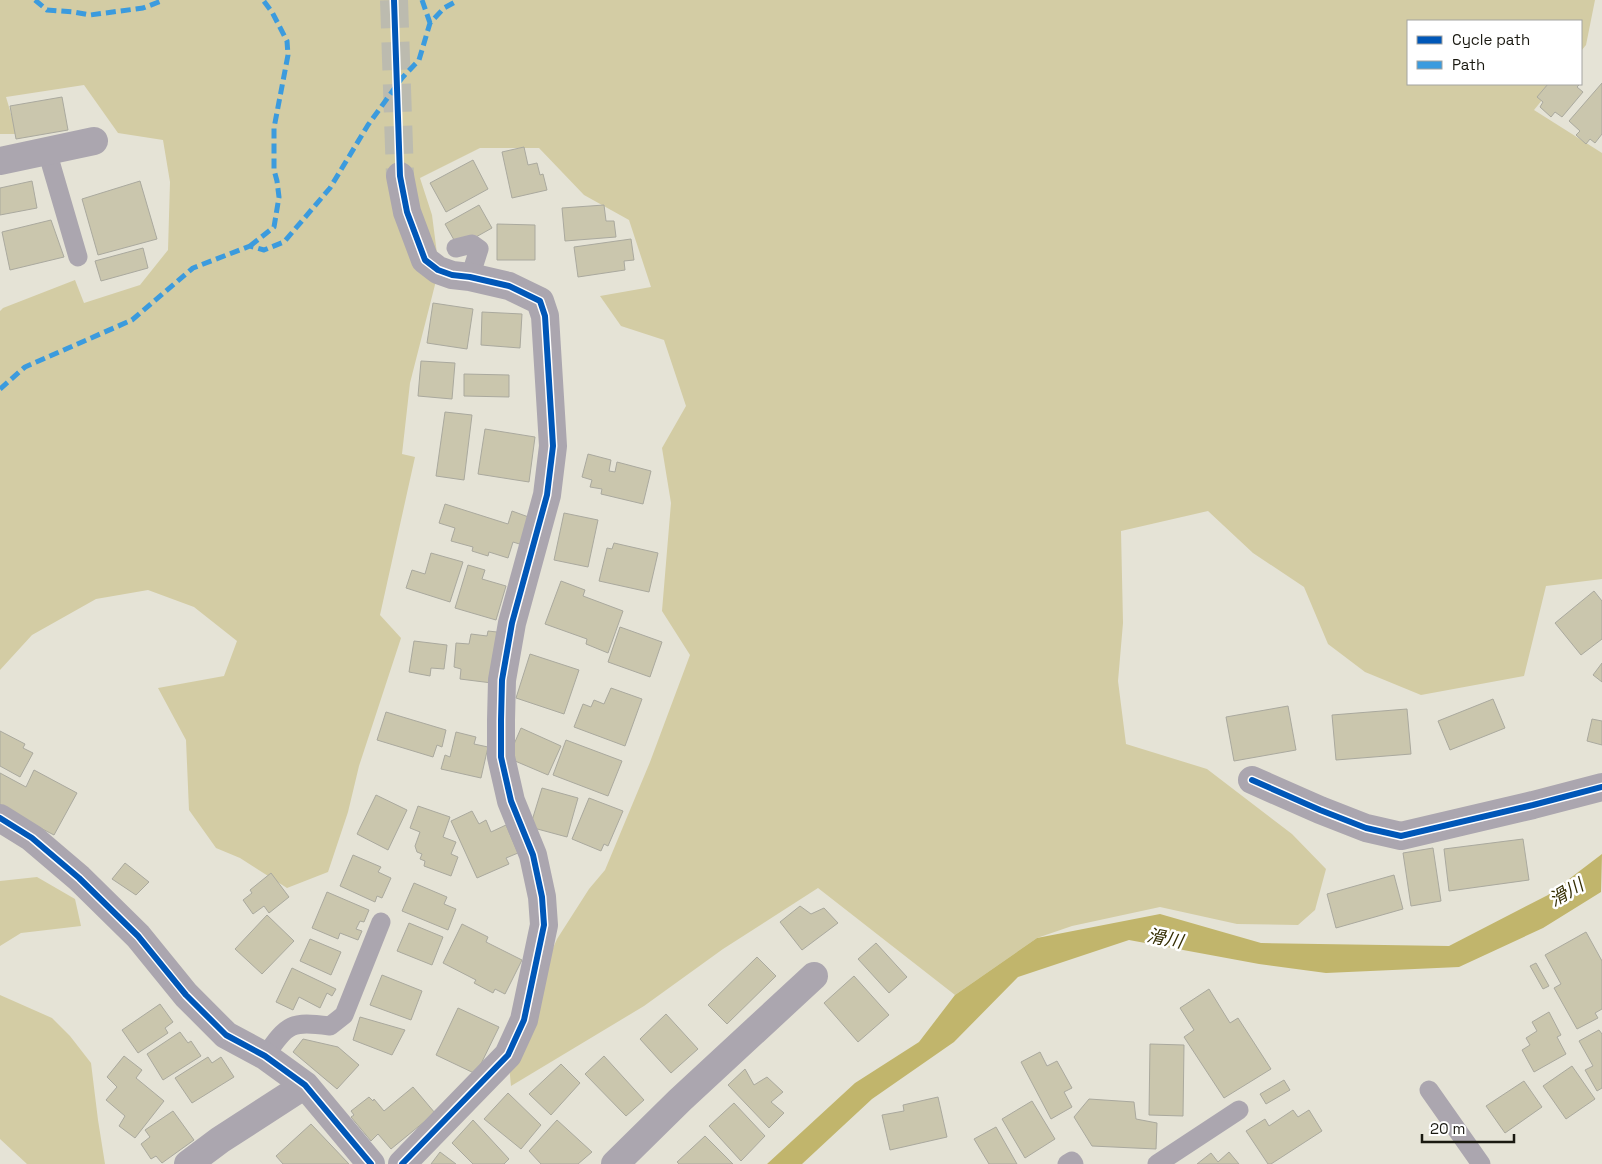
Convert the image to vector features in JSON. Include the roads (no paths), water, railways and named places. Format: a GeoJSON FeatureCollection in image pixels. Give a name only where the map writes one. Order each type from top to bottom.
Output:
{"type":"FeatureCollection","features":[{"type":"Feature","properties":{"kind":"street"},"geometry":{"type":"LineString","coordinates":[[0,161],[94,141]]}},
{"type":"Feature","properties":{"kind":"street"},"geometry":{"type":"LineString","coordinates":[[400,176],[407,212],[425,260],[445,273],[509,286],[540,301],[546,316],[553,446],[547,495],[512,623],[502,680],[501,720],[501,757],[511,801],[533,855],[542,897],[544,925],[524,1020],[508,1055],[402,1164]]}},
{"type":"Feature","properties":{"kind":"street"},"geometry":{"type":"LineString","coordinates":[[1252,780],[1366,828],[1401,836],[1602,787]]}},
{"type":"Feature","properties":{"kind":"street"},"geometry":{"type":"LineString","coordinates":[[0,818],[32,838],[79,878],[138,936],[186,995],[226,1034],[265,1056],[305,1085],[371,1164]]}},
{"type":"Feature","properties":{"kind":"street"},"geometry":{"type":"LineString","coordinates":[[615,1164],[680,1100],[814,976]]}},
{"type":"Feature","properties":{"kind":"street"},"geometry":{"type":"LineString","coordinates":[[188,1164],[220,1140],[305,1085]]}},
{"type":"Feature","properties":{"kind":"lane"},"geometry":{"type":"LineString","coordinates":[[47,151],[78,257]]}},
{"type":"Feature","properties":{"kind":"lane"},"geometry":{"type":"LineString","coordinates":[[456,248],[472,244],[479,249],[470,277]]}},
{"type":"Feature","properties":{"kind":"lane"},"geometry":{"type":"LineString","coordinates":[[265,1056],[279,1036],[293,1025],[312,1024],[330,1026],[344,1015],[381,922]]}},
{"type":"Feature","properties":{"kind":"lane"},"geometry":{"type":"LineString","coordinates":[[1429,1090],[1481,1164]]}},
{"type":"Feature","properties":{"kind":"lane"},"geometry":{"type":"LineString","coordinates":[[1157,1164],[1239,1110]]}},
{"type":"Feature","properties":{"kind":"lane"},"geometry":{"type":"LineString","coordinates":[[1067,1164],[1072,1161],[1074,1164]]}},
{"type":"Feature","properties":{"kind":"water","name":"滑川"},"geometry":{"type":"Polygon","coordinates":[[[1602,854],[1601,892],[1543,928],[1459,967],[1326,973],[1259,964],[1129,940],[1018,977],[954,1042],[872,1099],[802,1164],[767,1164],[855,1083],[919,1042],[955,995],[1037,938],[1160,914],[1261,943],[1449,946],[1548,895],[1602,854]]]}},
{"type":"Feature","properties":{"kind":"tunnel"},"geometry":{"type":"LineString","coordinates":[[394,0],[400,176]]}}]}
